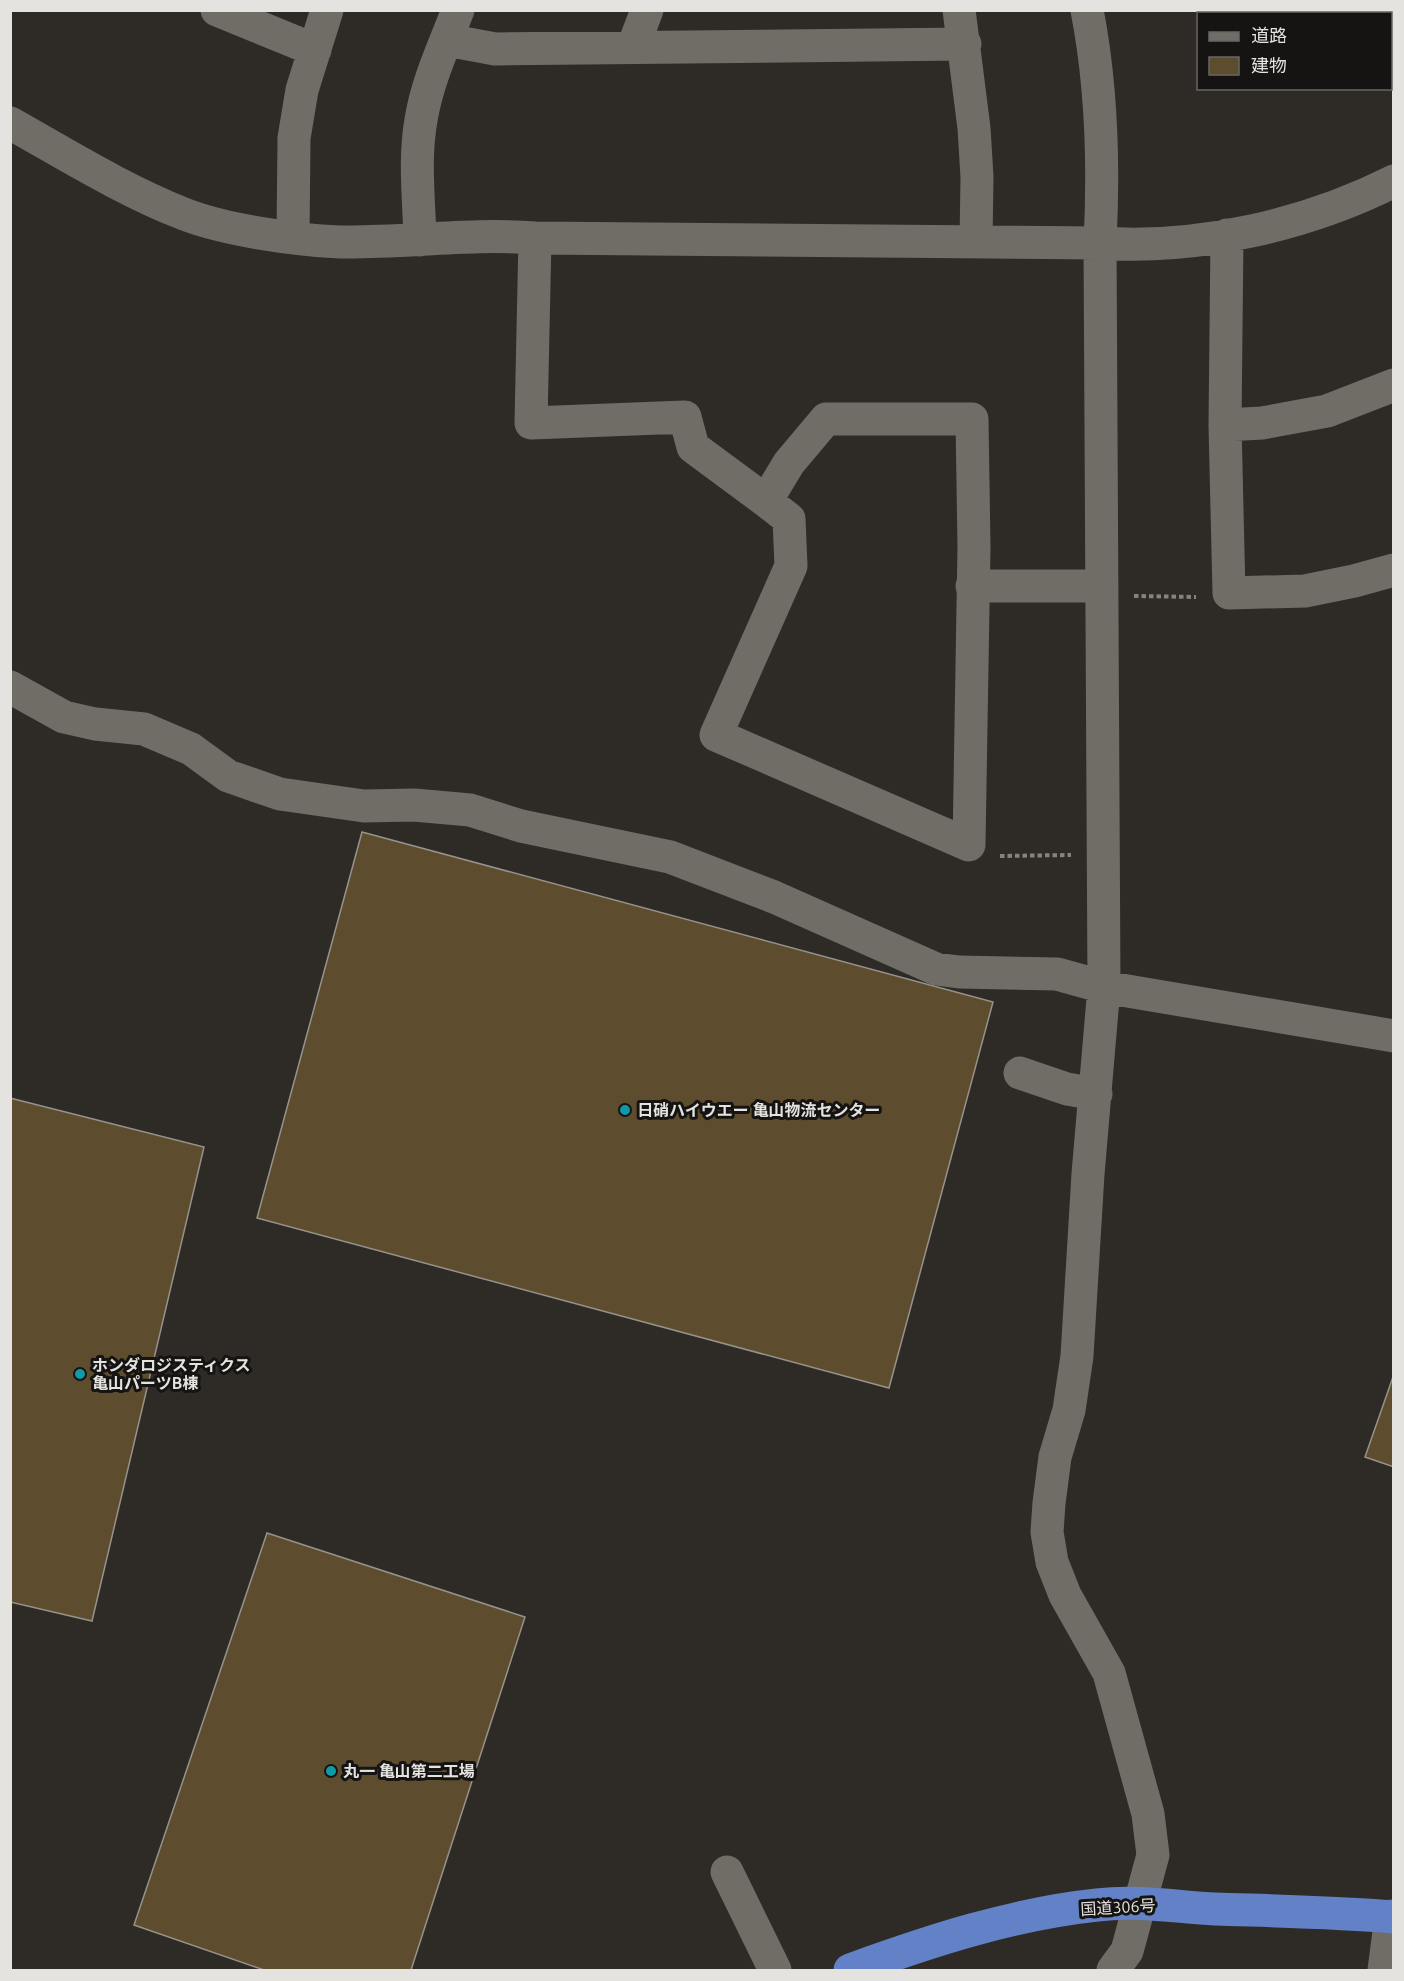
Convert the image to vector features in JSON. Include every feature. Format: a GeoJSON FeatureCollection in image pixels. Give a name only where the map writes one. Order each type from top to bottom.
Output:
{"type":"FeatureCollection","features":[{"type":"Feature","properties":{"kind":"highway","name":"国道306号"},"geometry":{"type":"LineString","coordinates":[[850,1971],[928,1942],[1007,1920],[1097,1905],[1141,1903],[1212,1909],[1392,1917]]}},
{"type":"Feature","properties":{"kind":"street"},"geometry":{"type":"LineString","coordinates":[[217,10],[315,50]]}},
{"type":"Feature","properties":{"kind":"street"},"geometry":{"type":"LineString","coordinates":[[293,237],[294,138],[302,90],[327,10]]}},
{"type":"Feature","properties":{"kind":"street"},"geometry":{"type":"LineString","coordinates":[[633,48],[647,10]]}},
{"type":"Feature","properties":{"kind":"street"},"geometry":{"type":"LineString","coordinates":[[959,10],[974,128],[977,177],[976,242]]}},
{"type":"Feature","properties":{"kind":"street"},"geometry":{"type":"LineString","coordinates":[[1088,10],[1101,113],[1104,987],[1088,1174],[1077,1356],[1069,1410],[1055,1457],[1048,1503],[1047,1532],[1052,1562],[1065,1595],[1109,1673],[1148,1814],[1153,1855],[1126,1951],[1113,1971]]}},
{"type":"Feature","properties":{"kind":"street"},"geometry":{"type":"LineString","coordinates":[[420,240],[417,164],[421,119],[434,71],[452,25],[495,49],[964,44]]}},
{"type":"Feature","properties":{"kind":"street"},"geometry":{"type":"LineString","coordinates":[[10,123],[138,194],[184,214],[215,224],[339,242],[504,236],[1128,245],[1190,242],[1227,236],[1327,210],[1394,181]]}},
{"type":"Feature","properties":{"kind":"street"},"geometry":{"type":"LineString","coordinates":[[1227,236],[1225,425],[1229,592],[1305,591],[1394,570]]}},
{"type":"Feature","properties":{"kind":"street"},"geometry":{"type":"LineString","coordinates":[[535,238],[531,423],[685,417],[693,447],[789,519],[791,566],[716,735],[969,845],[974,547],[972,420],[826,419],[789,463],[766,501]]}},
{"type":"Feature","properties":{"kind":"street"},"geometry":{"type":"LineString","coordinates":[[1225,425],[1262,423],[1327,411],[1394,385]]}},
{"type":"Feature","properties":{"kind":"street"},"geometry":{"type":"LineString","coordinates":[[972,586],[1102,591]]}},
{"type":"Feature","properties":{"kind":"street"},"geometry":{"type":"LineString","coordinates":[[10,687],[64,717],[94,724],[144,729],[191,749],[228,776],[280,794],[364,806],[414,805],[470,810],[521,826],[670,857],[774,897],[936,969],[959,972],[1057,974],[1104,987],[1394,1036]]}},
{"type":"Feature","properties":{"kind":"street"},"geometry":{"type":"LineString","coordinates":[[1020,1073],[1067,1089],[1096,1094]]}},
{"type":"Feature","properties":{"kind":"street"},"geometry":{"type":"LineString","coordinates":[[727,1872],[775,1971]]}},
{"type":"Feature","properties":{"kind":"street"},"geometry":{"type":"LineString","coordinates":[[1384,1971],[1392,1917]]}},
{"type":"Feature","properties":{"kind":"path"},"geometry":{"type":"LineString","coordinates":[[1102,591],[1201,597],[1229,592]]}},
{"type":"Feature","properties":{"kind":"path"},"geometry":{"type":"LineString","coordinates":[[969,845],[980,856],[1103,854]]}},
{"type":"Feature","properties":{"kind":"building","name":"日硝ハイウエー 亀山物流センター"},"geometry":{"type":"Polygon","coordinates":[[[362,832],[993,1002],[889,1388],[257,1218],[362,832]]]}},
{"type":"Feature","properties":{"kind":"building","name":"ホンダロジスティクス 亀山パーツB棟"},"geometry":{"type":"Polygon","coordinates":[[[10,1098],[204,1147],[92,1621],[10,1602],[10,1098]]]}},
{"type":"Feature","properties":{"kind":"building"},"geometry":{"type":"Polygon","coordinates":[[[1394,1374],[1394,1467],[1365,1457],[1394,1374]]]}},
{"type":"Feature","properties":{"kind":"building","name":"丸一 亀山第二工場"},"geometry":{"type":"Polygon","coordinates":[[[267,1533],[525,1617],[411,1970],[264,1970],[134,1925],[267,1533]]]}},
{"type":"Feature","properties":{"kind":"place","name":"日硝ハイウエー 亀山物流センター"},"geometry":{"type":"Point","coordinates":[625,1110]}},
{"type":"Feature","properties":{"kind":"place","name":"ホンダロジスティクス 亀山パーツB棟"},"geometry":{"type":"Point","coordinates":[80,1374]}},
{"type":"Feature","properties":{"kind":"place","name":"丸一 亀山第二工場"},"geometry":{"type":"Point","coordinates":[331,1771]}}]}
